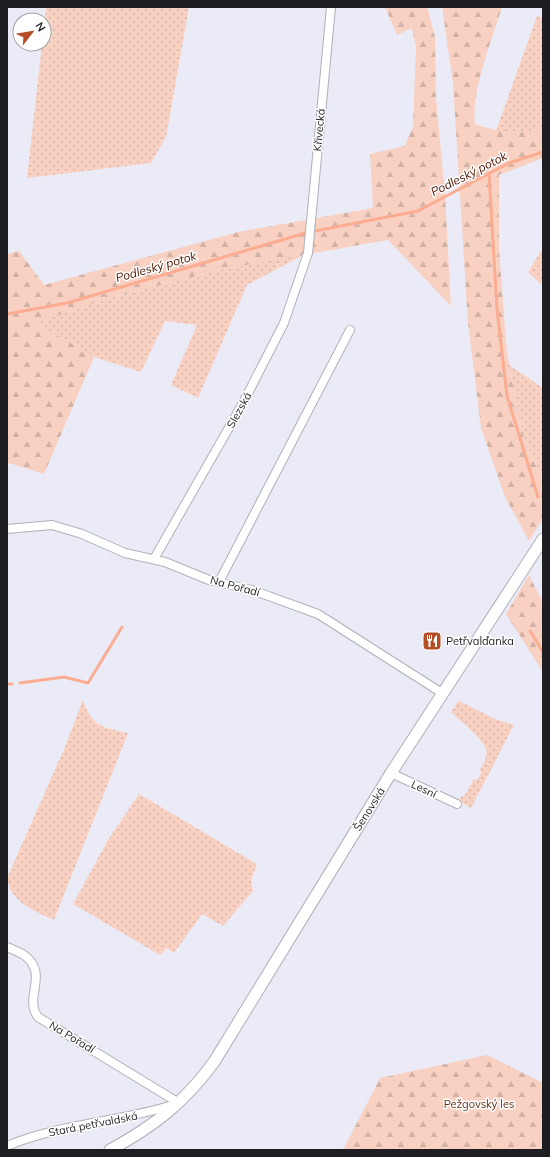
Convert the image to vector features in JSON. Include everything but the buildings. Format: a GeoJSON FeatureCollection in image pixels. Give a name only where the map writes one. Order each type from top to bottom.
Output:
{"type":"FeatureCollection","features":[{"type":"Feature","properties":{"kind":"main road","name":"Šenovská"},"geometry":{"type":"LineString","coordinates":[[110,1150],[156,1123],[179,1103],[200,1081],[228,1041],[391,773],[543,539]]}},
{"type":"Feature","properties":{"kind":"street","name":"Křivecká"},"geometry":{"type":"LineString","coordinates":[[308,253],[331,7]]}},
{"type":"Feature","properties":{"kind":"street","name":"Slezská"},"geometry":{"type":"LineString","coordinates":[[154,559],[243,403],[284,323],[308,253]]}},
{"type":"Feature","properties":{"kind":"street"},"geometry":{"type":"LineString","coordinates":[[219,582],[350,330]]}},
{"type":"Feature","properties":{"kind":"street","name":"Na Pořadí"},"geometry":{"type":"LineString","coordinates":[[8,531],[52,525],[82,534],[125,552],[154,559],[219,582],[252,590],[318,614],[442,693]]}},
{"type":"Feature","properties":{"kind":"street","name":"Lesní"},"geometry":{"type":"LineString","coordinates":[[391,773],[457,804]]}},
{"type":"Feature","properties":{"kind":"street","name":"Na Pořadí"},"geometry":{"type":"LineString","coordinates":[[7,947],[24,955],[35,969],[37,982],[33,1011],[38,1017],[179,1103]]}},
{"type":"Feature","properties":{"kind":"street","name":"Stará petřvaldská"},"geometry":{"type":"LineString","coordinates":[[7,1146],[31,1136],[151,1112],[179,1103]]}},
{"type":"Feature","properties":{"kind":"green space"},"geometry":{"type":"Polygon","coordinates":[[[46,7],[189,7],[166,137],[151,163],[27,178],[41,52],[52,52],[52,12],[46,12],[46,7]]]}},
{"type":"Feature","properties":{"kind":"green space"},"geometry":{"type":"Polygon","coordinates":[[[385,7],[427,7],[435,37],[436,98],[445,195],[451,306],[388,240],[224,269],[105,299],[37,323],[94,357],[44,474],[9,463],[7,465],[7,254],[19,251],[44,285],[238,232],[373,208],[370,154],[405,146],[413,126],[416,48],[412,28],[397,35],[385,7]]]}},
{"type":"Feature","properties":{"kind":"green space"},"geometry":{"type":"Polygon","coordinates":[[[442,7],[502,7],[479,81],[476,96],[475,124],[501,131],[543,129],[543,158],[499,175],[499,249],[507,354],[524,437],[543,482],[543,518],[529,541],[505,497],[481,428],[468,323],[453,83],[442,7]]]}},
{"type":"Feature","properties":{"kind":"green space"},"geometry":{"type":"Polygon","coordinates":[[[537,16],[543,18],[543,129],[524,132],[496,131],[537,16]]]}},
{"type":"Feature","properties":{"kind":"green space"},"geometry":{"type":"Polygon","coordinates":[[[543,248],[543,286],[528,272],[543,248]]]}},
{"type":"Feature","properties":{"kind":"green space"},"geometry":{"type":"Polygon","coordinates":[[[305,254],[247,285],[198,398],[171,385],[197,325],[165,321],[141,372],[94,357],[36,323],[105,299],[224,269],[305,254]]]}},
{"type":"Feature","properties":{"kind":"green space"},"geometry":{"type":"Polygon","coordinates":[[[509,365],[543,388],[543,482],[524,437],[509,365]]]}},
{"type":"Feature","properties":{"kind":"green space"},"geometry":{"type":"Polygon","coordinates":[[[529,575],[543,603],[543,672],[506,614],[529,575]]]}},
{"type":"Feature","properties":{"kind":"green space"},"geometry":{"type":"Polygon","coordinates":[[[83,700],[86,709],[94,721],[105,727],[128,733],[54,920],[31,909],[17,898],[12,892],[8,876],[65,747],[83,700]]]}},
{"type":"Feature","properties":{"kind":"green space"},"geometry":{"type":"Polygon","coordinates":[[[459,701],[495,719],[514,725],[471,808],[459,801],[460,798],[465,795],[474,779],[477,780],[482,772],[479,770],[485,760],[486,749],[480,740],[451,712],[459,701]]]}},
{"type":"Feature","properties":{"kind":"green space"},"geometry":{"type":"Polygon","coordinates":[[[139,794],[257,864],[251,880],[253,891],[223,926],[202,914],[174,953],[167,948],[160,955],[73,904],[108,840],[139,794]]]}},
{"type":"Feature","properties":{"kind":"green space","name":"Pežgovský les"},"geometry":{"type":"Polygon","coordinates":[[[487,1055],[543,1083],[543,1150],[343,1150],[380,1078],[487,1055]]]}},
{"type":"Feature","properties":{"kind":"waterway","name":"Podleský potok"},"geometry":{"type":"LineString","coordinates":[[310,232],[418,211],[509,163],[543,152]]}},
{"type":"Feature","properties":{"kind":"waterway"},"geometry":{"type":"LineString","coordinates":[[489,174],[497,309],[507,396],[538,497]]}},
{"type":"Feature","properties":{"kind":"waterway","name":"Podleský potok"},"geometry":{"type":"LineString","coordinates":[[7,314],[67,303],[309,232]]}},
{"type":"Feature","properties":{"kind":"waterway"},"geometry":{"type":"LineString","coordinates":[[20,683],[64,677],[88,683],[122,627]]}},
{"type":"Feature","properties":{"kind":"waterway"},"geometry":{"type":"LineString","coordinates":[[530,631],[543,652]]}},
{"type":"Feature","properties":{"kind":"waterway"},"geometry":{"type":"LineString","coordinates":[[7,684],[12,684]]}},
{"type":"Feature","properties":{"kind":"place","name":"Petřvalďanka"},"geometry":{"type":"Point","coordinates":[432,641]}}]}
